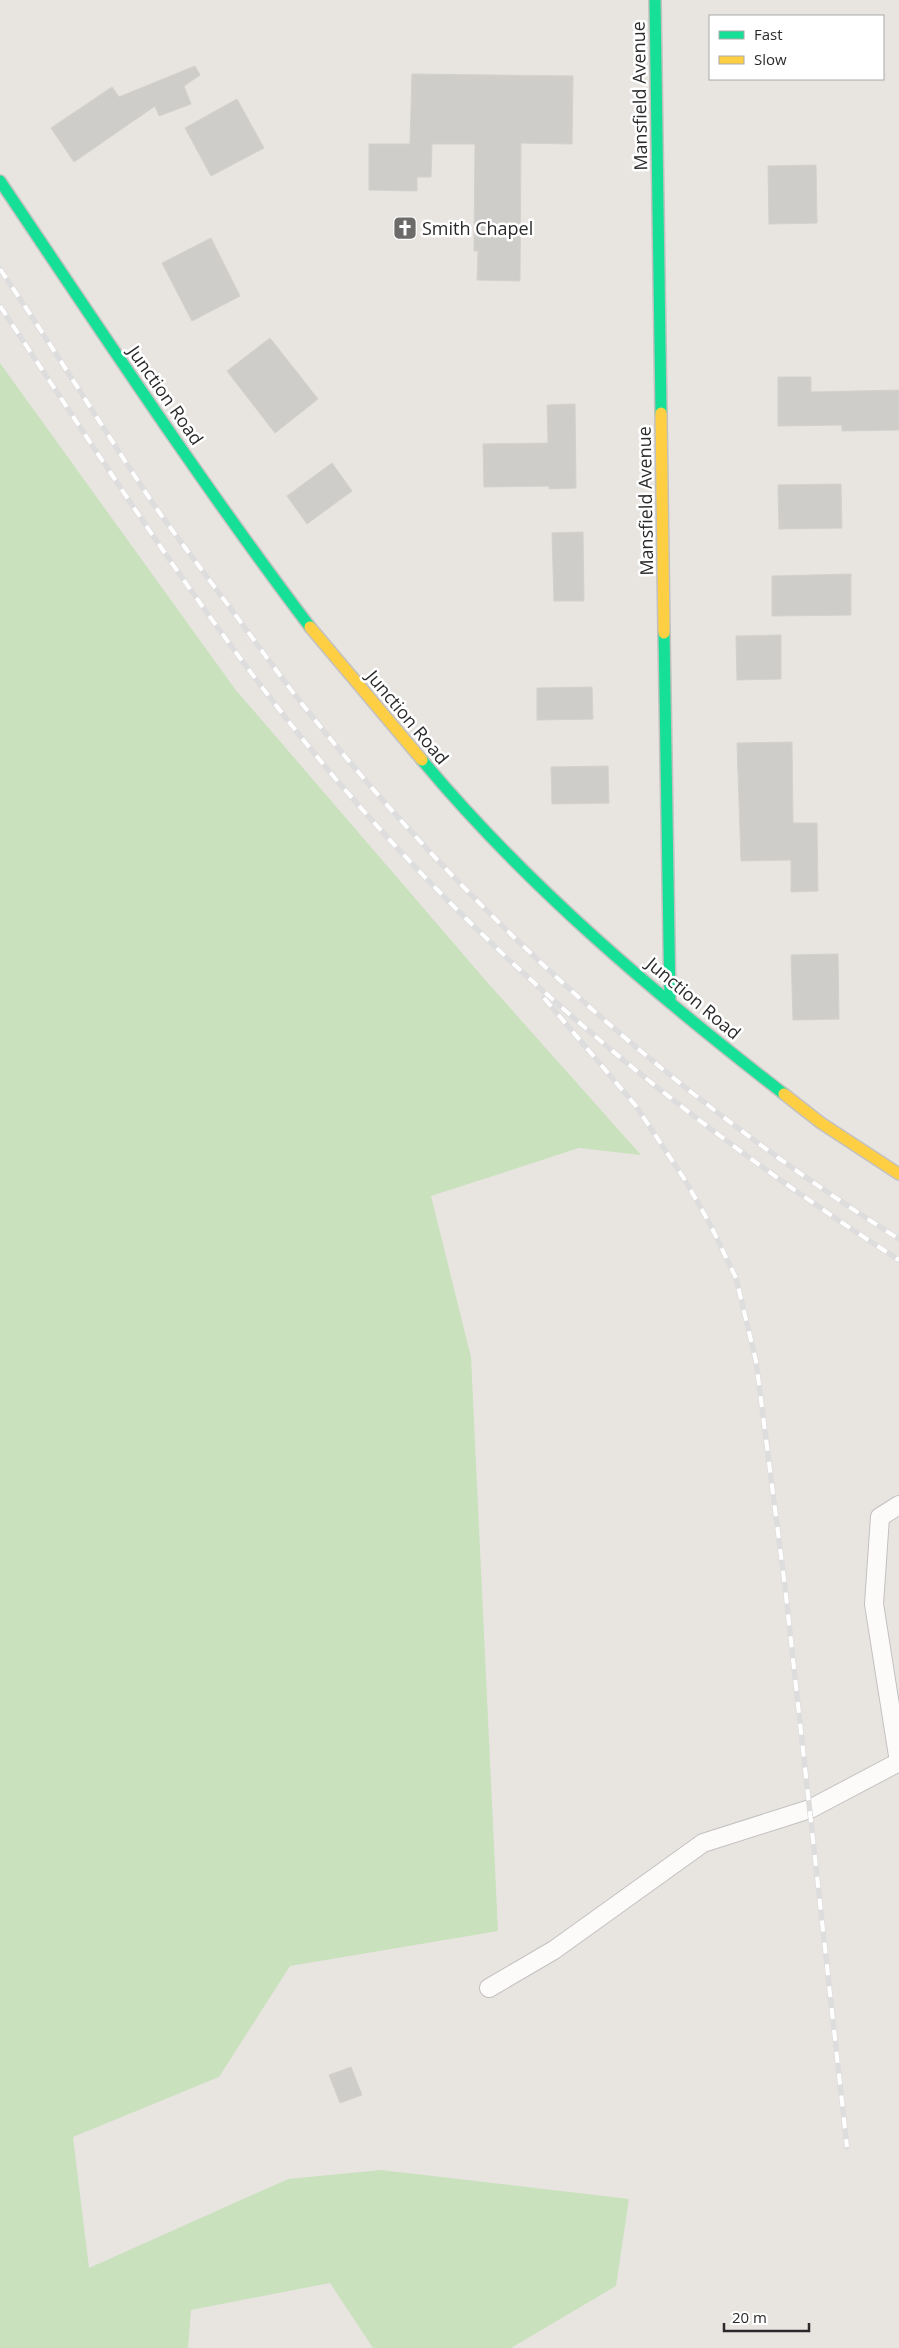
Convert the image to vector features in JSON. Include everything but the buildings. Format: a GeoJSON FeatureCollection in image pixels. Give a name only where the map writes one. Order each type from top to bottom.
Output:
{"type":"FeatureCollection","features":[{"type":"Feature","properties":{"kind":"street","name":"Mansfield Avenue"},"geometry":{"type":"LineString","coordinates":[[655,0],[670,1002]]}},
{"type":"Feature","properties":{"kind":"street","name":"Junction Road"},"geometry":{"type":"LineString","coordinates":[[0,181],[142,391],[250,545],[316,634],[463,810],[600,942],[670,1002],[821,1123],[899,1174]]}},
{"type":"Feature","properties":{"kind":"lane"},"geometry":{"type":"LineString","coordinates":[[489,1988],[554,1950],[703,1843],[810,1809],[899,1762],[874,1604],[880,1517],[899,1505]]}},
{"type":"Feature","properties":{"kind":"green space"},"geometry":{"type":"Polygon","coordinates":[[[0,363],[235,689],[487,982],[641,1155],[579,1148],[431,1196],[471,1357],[498,1931],[290,1966],[219,2077],[73,2137],[89,2268],[288,2179],[381,2170],[629,2199],[616,2286],[511,2348],[373,2348],[330,2283],[191,2310],[188,2348],[0,2348],[0,363]]]}},
{"type":"Feature","properties":{"kind":"railway"},"geometry":{"type":"LineString","coordinates":[[0,269],[154,505],[291,690],[378,795],[444,867],[514,937],[586,1004],[660,1067],[738,1128],[817,1185],[899,1239]]}},
{"type":"Feature","properties":{"kind":"railway"},"geometry":{"type":"LineString","coordinates":[[0,306],[183,579],[260,685],[365,813],[433,886],[504,955],[579,1022],[656,1086],[735,1147],[816,1205],[899,1260]]}},
{"type":"Feature","properties":{"kind":"railway"},"geometry":{"type":"LineString","coordinates":[[544,998],[636,1106],[685,1180],[711,1226],[736,1278],[756,1361],[785,1587],[847,2147]]}},
{"type":"Feature","properties":{"kind":"traffic: fast"},"geometry":{"type":"LineString","coordinates":[[655,0],[661,413]]}},
{"type":"Feature","properties":{"kind":"traffic: fast"},"geometry":{"type":"LineString","coordinates":[[0,181],[191,462],[310,627]]}},
{"type":"Feature","properties":{"kind":"traffic: fast"},"geometry":{"type":"LineString","coordinates":[[664,633],[670,1002]]}},
{"type":"Feature","properties":{"kind":"traffic: fast"},"geometry":{"type":"LineString","coordinates":[[422,760],[505,851],[594,937],[640,978],[784,1094]]}},
{"type":"Feature","properties":{"kind":"traffic: slow"},"geometry":{"type":"LineString","coordinates":[[661,413],[664,633]]}},
{"type":"Feature","properties":{"kind":"traffic: slow"},"geometry":{"type":"LineString","coordinates":[[310,627],[422,760]]}},
{"type":"Feature","properties":{"kind":"traffic: slow"},"geometry":{"type":"LineString","coordinates":[[784,1094],[821,1123],[899,1174]]}},
{"type":"Feature","properties":{"kind":"place","name":"Smith Chapel"},"geometry":{"type":"Point","coordinates":[405,228]}}]}
